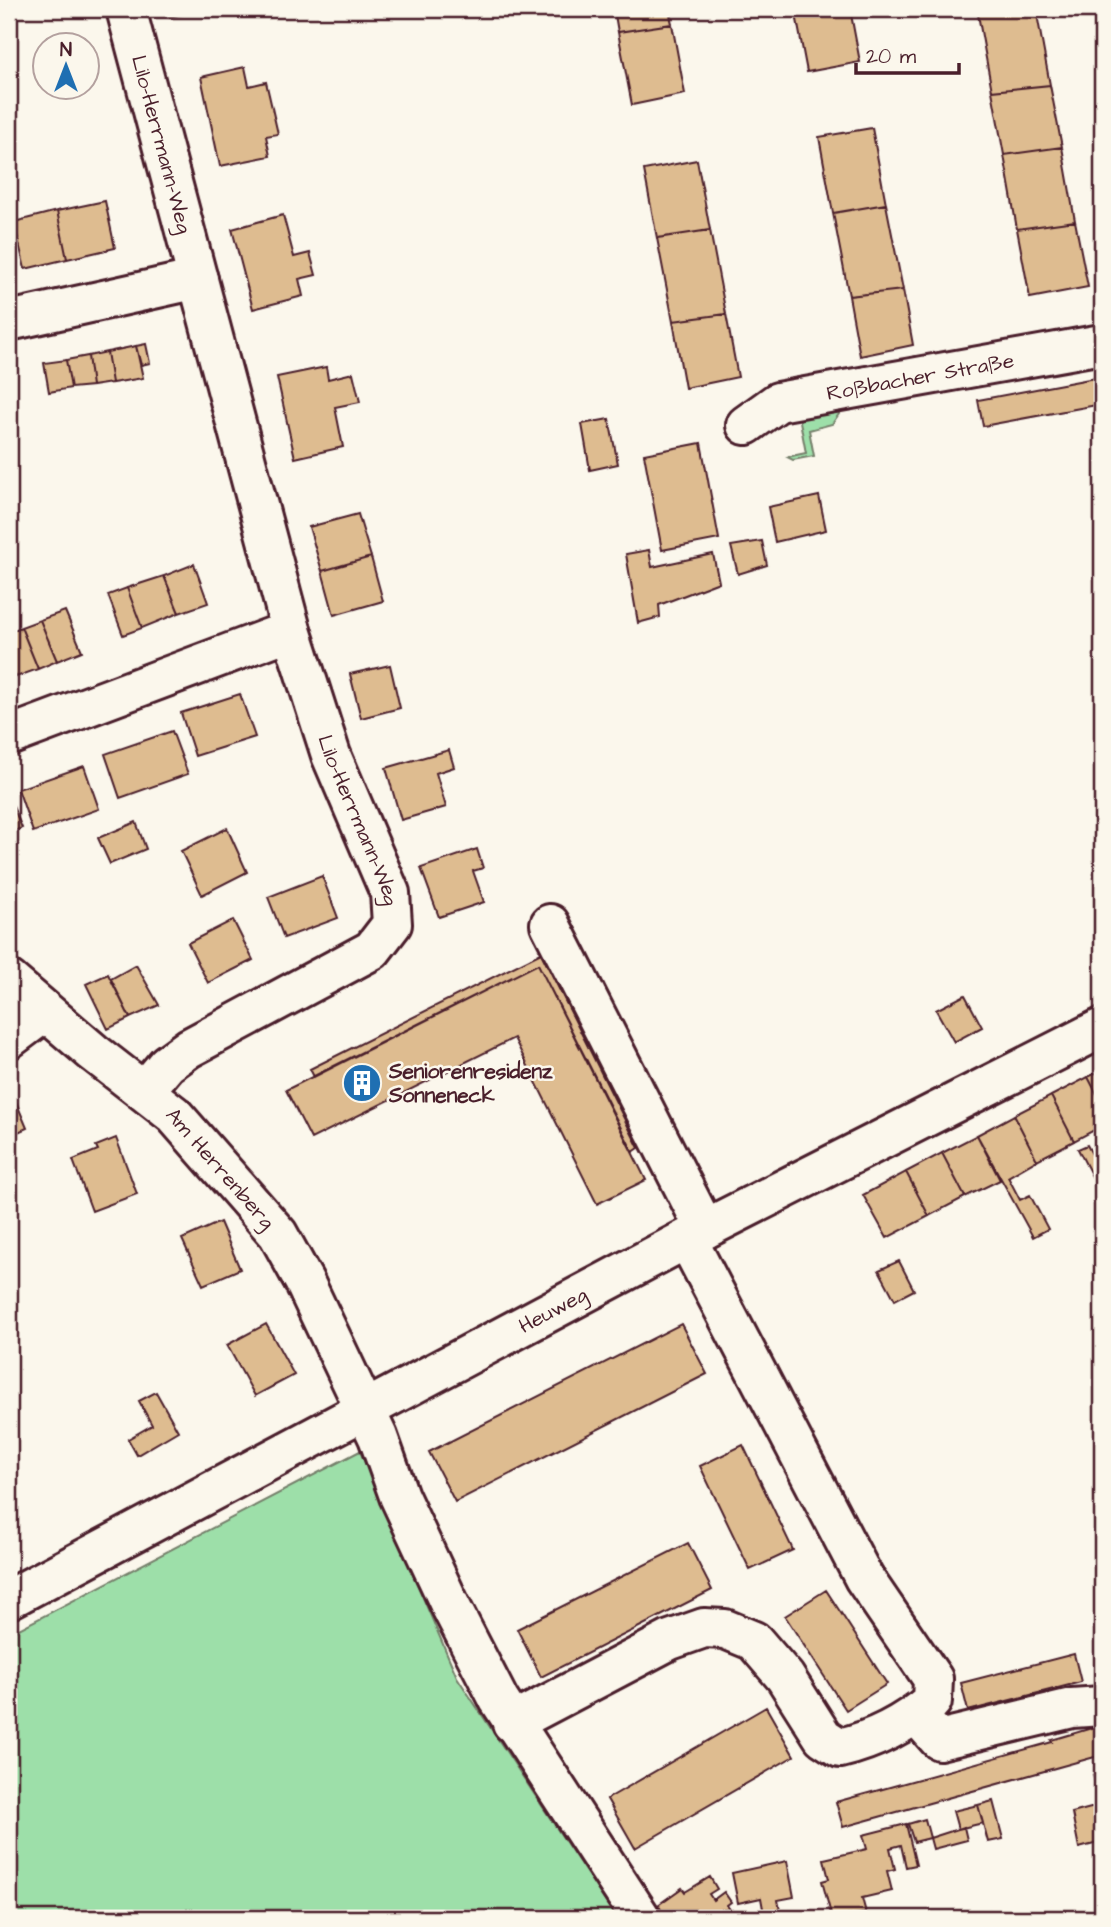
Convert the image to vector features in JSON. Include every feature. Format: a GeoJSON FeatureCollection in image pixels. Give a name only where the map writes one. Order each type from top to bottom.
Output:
{"type":"FeatureCollection","features":[{"type":"Feature","properties":{"kind":"street","name":"Lilo-Herrmann-Weg"},"geometry":{"type":"LineString","coordinates":[[126,9],[291,630],[331,755],[390,893],[392,924],[372,950],[189,1048],[167,1064],[145,1090]]}},
{"type":"Feature","properties":{"kind":"street"},"geometry":{"type":"LineString","coordinates":[[9,321],[198,279]]}},
{"type":"Feature","properties":{"kind":"street","name":"Roßbacher Straße"},"geometry":{"type":"LineString","coordinates":[[746,425],[778,401],[1102,344]]}},
{"type":"Feature","properties":{"kind":"street"},"geometry":{"type":"LineString","coordinates":[[9,736],[291,630]]}},
{"type":"Feature","properties":{"kind":"street"},"geometry":{"type":"LineString","coordinates":[[512,1723],[670,1640],[704,1628],[725,1629],[754,1642],[785,1677],[823,1737],[840,1748],[867,1741],[916,1714],[932,1701],[933,1679],[864,1578],[696,1234],[550,924]]}},
{"type":"Feature","properties":{"kind":"street","name":"Am Herrenberg"},"geometry":{"type":"LineString","coordinates":[[9,980],[45,1012],[145,1090],[209,1152],[278,1234],[304,1281],[365,1409],[399,1496],[444,1593],[512,1723],[641,1918]]}},
{"type":"Feature","properties":{"kind":"street"},"geometry":{"type":"LineString","coordinates":[[9,1039],[45,1012]]}},
{"type":"Feature","properties":{"kind":"street","name":"Heuweg"},"geometry":{"type":"LineString","coordinates":[[9,1599],[696,1234],[1102,1028]]}},
{"type":"Feature","properties":{"kind":"street"},"geometry":{"type":"LineString","coordinates":[[916,1714],[940,1740],[1072,1708],[1102,1706]]}},
{"type":"Feature","properties":{"kind":"green space"},"geometry":{"type":"Polygon","coordinates":[[[846,404],[832,424],[809,430],[814,456],[793,460],[787,457],[806,453],[799,416],[846,404]]]}},
{"type":"Feature","properties":{"kind":"green space"},"geometry":{"type":"Polygon","coordinates":[[[360,1451],[457,1677],[616,1918],[9,1918],[9,1634],[360,1451]]]}},
{"type":"Feature","properties":{"kind":"building"},"geometry":{"type":"Polygon","coordinates":[[[166,9],[209,9],[168,17],[166,9]]]}},
{"type":"Feature","properties":{"kind":"building"},"geometry":{"type":"Polygon","coordinates":[[[614,9],[669,9],[672,24],[618,32],[614,9]]]}},
{"type":"Feature","properties":{"kind":"building"},"geometry":{"type":"Polygon","coordinates":[[[795,9],[850,9],[860,62],[807,72],[795,9]]]}},
{"type":"Feature","properties":{"kind":"building"},"geometry":{"type":"Polygon","coordinates":[[[977,9],[1036,9],[1050,85],[992,91],[977,9]]]}},
{"type":"Feature","properties":{"kind":"building"},"geometry":{"type":"Polygon","coordinates":[[[672,24],[685,94],[632,105],[618,32],[672,24]]]}},
{"type":"Feature","properties":{"kind":"building"},"geometry":{"type":"Polygon","coordinates":[[[245,67],[249,86],[266,82],[278,134],[266,136],[270,156],[220,166],[201,77],[245,67]]]}},
{"type":"Feature","properties":{"kind":"building"},"geometry":{"type":"Polygon","coordinates":[[[1050,85],[1062,147],[1004,155],[992,91],[1050,85]]]}},
{"type":"Feature","properties":{"kind":"building"},"geometry":{"type":"Polygon","coordinates":[[[872,128],[886,204],[833,213],[819,137],[872,128]]]}},
{"type":"Feature","properties":{"kind":"building"},"geometry":{"type":"Polygon","coordinates":[[[1062,147],[1075,221],[1017,229],[1004,155],[1062,147]]]}},
{"type":"Feature","properties":{"kind":"building"},"geometry":{"type":"Polygon","coordinates":[[[697,160],[710,230],[657,238],[644,170],[697,160]]]}},
{"type":"Feature","properties":{"kind":"building"},"geometry":{"type":"Polygon","coordinates":[[[105,201],[115,248],[67,259],[57,211],[105,201]]]}},
{"type":"Feature","properties":{"kind":"building"},"geometry":{"type":"Polygon","coordinates":[[[886,204],[903,290],[849,296],[833,213],[886,204]]]}},
{"type":"Feature","properties":{"kind":"building"},"geometry":{"type":"Polygon","coordinates":[[[57,211],[67,259],[25,269],[14,222],[57,211]]]}},
{"type":"Feature","properties":{"kind":"building"},"geometry":{"type":"Polygon","coordinates":[[[283,215],[294,257],[310,253],[316,275],[299,279],[303,296],[253,309],[232,229],[283,215]]]}},
{"type":"Feature","properties":{"kind":"building"},"geometry":{"type":"Polygon","coordinates":[[[1075,221],[1088,287],[1030,298],[1017,229],[1075,221]]]}},
{"type":"Feature","properties":{"kind":"building"},"geometry":{"type":"Polygon","coordinates":[[[710,230],[726,314],[673,321],[657,238],[710,230]]]}},
{"type":"Feature","properties":{"kind":"building"},"geometry":{"type":"Polygon","coordinates":[[[903,290],[913,345],[860,356],[849,296],[903,290]]]}},
{"type":"Feature","properties":{"kind":"building"},"geometry":{"type":"Polygon","coordinates":[[[726,314],[738,377],[685,388],[673,321],[726,314]]]}},
{"type":"Feature","properties":{"kind":"building"},"geometry":{"type":"Polygon","coordinates":[[[146,344],[150,363],[141,365],[136,346],[146,344]]]}},
{"type":"Feature","properties":{"kind":"building"},"geometry":{"type":"Polygon","coordinates":[[[136,346],[143,378],[112,383],[107,352],[136,346]]]}},
{"type":"Feature","properties":{"kind":"building"},"geometry":{"type":"Polygon","coordinates":[[[107,352],[112,383],[92,386],[88,356],[107,352]]]}},
{"type":"Feature","properties":{"kind":"building"},"geometry":{"type":"Polygon","coordinates":[[[88,356],[92,386],[71,388],[66,360],[88,356]]]}},
{"type":"Feature","properties":{"kind":"building"},"geometry":{"type":"Polygon","coordinates":[[[66,360],[71,388],[49,392],[44,363],[66,360]]]}},
{"type":"Feature","properties":{"kind":"building"},"geometry":{"type":"Polygon","coordinates":[[[326,367],[328,379],[353,373],[360,402],[335,407],[343,447],[295,458],[277,377],[326,367]]]}},
{"type":"Feature","properties":{"kind":"building"},"geometry":{"type":"Polygon","coordinates":[[[1100,377],[1102,404],[983,426],[978,400],[1100,377]]]}},
{"type":"Feature","properties":{"kind":"building"},"geometry":{"type":"Polygon","coordinates":[[[609,419],[618,464],[590,470],[582,424],[609,419]]]}},
{"type":"Feature","properties":{"kind":"building"},"geometry":{"type":"Polygon","coordinates":[[[701,443],[719,539],[662,550],[644,454],[701,443]]]}},
{"type":"Feature","properties":{"kind":"building"},"geometry":{"type":"Polygon","coordinates":[[[819,496],[826,530],[775,542],[768,507],[819,496]]]}},
{"type":"Feature","properties":{"kind":"building"},"geometry":{"type":"Polygon","coordinates":[[[358,514],[371,557],[322,571],[309,527],[358,514]]]}},
{"type":"Feature","properties":{"kind":"building"},"geometry":{"type":"Polygon","coordinates":[[[762,541],[767,565],[738,574],[731,546],[762,541]]]}},
{"type":"Feature","properties":{"kind":"building"},"geometry":{"type":"Polygon","coordinates":[[[649,550],[652,567],[713,554],[719,582],[659,605],[660,617],[638,623],[626,554],[649,550]]]}},
{"type":"Feature","properties":{"kind":"building"},"geometry":{"type":"Polygon","coordinates":[[[371,557],[383,601],[334,615],[322,571],[371,557]]]}},
{"type":"Feature","properties":{"kind":"building"},"geometry":{"type":"Polygon","coordinates":[[[194,564],[208,603],[179,613],[164,576],[194,564]]]}},
{"type":"Feature","properties":{"kind":"building"},"geometry":{"type":"Polygon","coordinates":[[[164,576],[179,613],[142,628],[127,588],[164,576]]]}},
{"type":"Feature","properties":{"kind":"building"},"geometry":{"type":"Polygon","coordinates":[[[127,588],[142,628],[123,635],[108,595],[127,588]]]}},
{"type":"Feature","properties":{"kind":"building"},"geometry":{"type":"Polygon","coordinates":[[[65,611],[82,651],[57,661],[40,620],[65,611]]]}},
{"type":"Feature","properties":{"kind":"building"},"geometry":{"type":"Polygon","coordinates":[[[40,620],[57,661],[38,669],[21,627],[40,620]]]}},
{"type":"Feature","properties":{"kind":"building"},"geometry":{"type":"Polygon","coordinates":[[[21,627],[38,669],[16,677],[9,659],[9,632],[21,627]]]}},
{"type":"Feature","properties":{"kind":"building"},"geometry":{"type":"Polygon","coordinates":[[[390,665],[400,708],[361,718],[350,674],[390,665]]]}},
{"type":"Feature","properties":{"kind":"building"},"geometry":{"type":"Polygon","coordinates":[[[240,694],[255,737],[195,756],[181,713],[240,694]]]}},
{"type":"Feature","properties":{"kind":"building"},"geometry":{"type":"Polygon","coordinates":[[[172,731],[188,774],[120,798],[105,754],[172,731]]]}},
{"type":"Feature","properties":{"kind":"building"},"geometry":{"type":"Polygon","coordinates":[[[449,750],[454,767],[436,773],[446,807],[401,820],[386,768],[449,750]]]}},
{"type":"Feature","properties":{"kind":"building"},"geometry":{"type":"Polygon","coordinates":[[[84,766],[99,809],[33,832],[18,789],[84,766]]]}},
{"type":"Feature","properties":{"kind":"building"},"geometry":{"type":"Polygon","coordinates":[[[9,797],[22,828],[9,833],[9,797]]]}},
{"type":"Feature","properties":{"kind":"building"},"geometry":{"type":"Polygon","coordinates":[[[136,822],[146,849],[110,864],[98,838],[136,822]]]}},
{"type":"Feature","properties":{"kind":"building"},"geometry":{"type":"Polygon","coordinates":[[[227,828],[247,872],[202,895],[181,851],[227,828]]]}},
{"type":"Feature","properties":{"kind":"building"},"geometry":{"type":"Polygon","coordinates":[[[477,849],[483,868],[473,871],[484,902],[439,917],[421,868],[477,849]]]}},
{"type":"Feature","properties":{"kind":"building"},"geometry":{"type":"Polygon","coordinates":[[[322,876],[338,918],[284,938],[268,897],[322,876]]]}},
{"type":"Feature","properties":{"kind":"building"},"geometry":{"type":"Polygon","coordinates":[[[233,920],[253,960],[208,983],[188,943],[233,920]]]}},
{"type":"Feature","properties":{"kind":"building"},"geometry":{"type":"Polygon","coordinates":[[[541,953],[639,1148],[633,1152],[538,964],[314,1077],[310,1069],[541,953]]]}},
{"type":"Feature","properties":{"kind":"building","name":"Seniorenresidenz Sonneneck"},"geometry":{"type":"Polygon","coordinates":[[[538,964],[646,1180],[597,1204],[514,1038],[311,1139],[286,1090],[538,964]]]}},
{"type":"Feature","properties":{"kind":"building"},"geometry":{"type":"Polygon","coordinates":[[[136,965],[159,1005],[130,1018],[111,979],[136,965]]]}},
{"type":"Feature","properties":{"kind":"building"},"geometry":{"type":"Polygon","coordinates":[[[108,974],[130,1018],[108,1029],[86,984],[108,974]]]}},
{"type":"Feature","properties":{"kind":"building"},"geometry":{"type":"Polygon","coordinates":[[[965,995],[982,1027],[954,1042],[936,1010],[965,995]]]}},
{"type":"Feature","properties":{"kind":"building"},"geometry":{"type":"Polygon","coordinates":[[[1102,1070],[1102,1104],[1088,1077],[1102,1070]]]}},
{"type":"Feature","properties":{"kind":"building"},"geometry":{"type":"Polygon","coordinates":[[[1088,1077],[1102,1104],[1102,1126],[1074,1141],[1051,1096],[1088,1077]]]}},
{"type":"Feature","properties":{"kind":"building"},"geometry":{"type":"Polygon","coordinates":[[[9,1085],[27,1128],[9,1136],[9,1085]]]}},
{"type":"Feature","properties":{"kind":"building"},"geometry":{"type":"Polygon","coordinates":[[[1051,1096],[1074,1141],[1037,1160],[1014,1115],[1051,1096]]]}},
{"type":"Feature","properties":{"kind":"building"},"geometry":{"type":"Polygon","coordinates":[[[1014,1115],[1037,1160],[1008,1177],[1020,1200],[1030,1195],[1048,1229],[1033,1237],[977,1135],[1014,1115]]]}},
{"type":"Feature","properties":{"kind":"building"},"geometry":{"type":"Polygon","coordinates":[[[977,1135],[1000,1180],[965,1197],[942,1153],[977,1135]]]}},
{"type":"Feature","properties":{"kind":"building"},"geometry":{"type":"Polygon","coordinates":[[[116,1138],[137,1194],[92,1211],[73,1160],[98,1150],[96,1146],[116,1138]]]}},
{"type":"Feature","properties":{"kind":"building"},"geometry":{"type":"Polygon","coordinates":[[[1087,1145],[1102,1172],[1102,1189],[1099,1190],[1078,1149],[1087,1145]]]}},
{"type":"Feature","properties":{"kind":"building"},"geometry":{"type":"Polygon","coordinates":[[[942,1153],[965,1197],[929,1216],[906,1172],[942,1153]]]}},
{"type":"Feature","properties":{"kind":"building"},"geometry":{"type":"Polygon","coordinates":[[[906,1172],[929,1216],[887,1238],[863,1195],[906,1172]]]}},
{"type":"Feature","properties":{"kind":"building"},"geometry":{"type":"Polygon","coordinates":[[[220,1222],[240,1269],[203,1285],[182,1239],[220,1222]]]}},
{"type":"Feature","properties":{"kind":"building"},"geometry":{"type":"Polygon","coordinates":[[[899,1261],[914,1290],[895,1300],[879,1270],[899,1261]]]}},
{"type":"Feature","properties":{"kind":"building"},"geometry":{"type":"Polygon","coordinates":[[[266,1324],[294,1375],[255,1396],[227,1345],[266,1324]]]}},
{"type":"Feature","properties":{"kind":"building"},"geometry":{"type":"Polygon","coordinates":[[[681,1324],[707,1374],[455,1502],[429,1452],[681,1324]]]}},
{"type":"Feature","properties":{"kind":"building"},"geometry":{"type":"Polygon","coordinates":[[[156,1392],[178,1431],[137,1455],[128,1439],[152,1425],[139,1401],[156,1392]]]}},
{"type":"Feature","properties":{"kind":"building"},"geometry":{"type":"Polygon","coordinates":[[[743,1445],[793,1550],[750,1570],[700,1466],[743,1445]]]}},
{"type":"Feature","properties":{"kind":"building"},"geometry":{"type":"Polygon","coordinates":[[[688,1543],[712,1590],[541,1677],[517,1629],[688,1543]]]}},
{"type":"Feature","properties":{"kind":"building"},"geometry":{"type":"Polygon","coordinates":[[[826,1590],[887,1684],[846,1710],[785,1616],[826,1590]]]}},
{"type":"Feature","properties":{"kind":"building"},"geometry":{"type":"Polygon","coordinates":[[[1074,1654],[1081,1682],[968,1711],[961,1683],[1074,1654]]]}},
{"type":"Feature","properties":{"kind":"building"},"geometry":{"type":"Polygon","coordinates":[[[766,1707],[794,1756],[635,1848],[607,1799],[766,1707]]]}},
{"type":"Feature","properties":{"kind":"building"},"geometry":{"type":"Polygon","coordinates":[[[1102,1725],[1102,1755],[843,1827],[836,1802],[1052,1742],[1051,1740],[1102,1725]]]}},
{"type":"Feature","properties":{"kind":"building"},"geometry":{"type":"Polygon","coordinates":[[[1102,1772],[1102,1797],[1099,1798],[1093,1775],[1102,1772]]]}},
{"type":"Feature","properties":{"kind":"building"},"geometry":{"type":"Polygon","coordinates":[[[993,1801],[1003,1839],[988,1842],[978,1805],[993,1801]]]}},
{"type":"Feature","properties":{"kind":"building"},"geometry":{"type":"Polygon","coordinates":[[[978,1805],[983,1823],[958,1829],[953,1811],[978,1805]]]}},
{"type":"Feature","properties":{"kind":"building"},"geometry":{"type":"Polygon","coordinates":[[[1102,1805],[1102,1842],[1079,1848],[1072,1813],[1102,1805]]]}},
{"type":"Feature","properties":{"kind":"building"},"geometry":{"type":"Polygon","coordinates":[[[925,1819],[930,1838],[914,1842],[908,1824],[925,1819]]]}},
{"type":"Feature","properties":{"kind":"building"},"geometry":{"type":"Polygon","coordinates":[[[906,1824],[916,1865],[906,1867],[901,1845],[890,1848],[895,1869],[887,1871],[892,1891],[862,1898],[866,1913],[832,1918],[822,1881],[829,1879],[824,1859],[867,1849],[863,1835],[906,1824]]]}},
{"type":"Feature","properties":{"kind":"building"},"geometry":{"type":"Polygon","coordinates":[[[964,1827],[967,1840],[933,1849],[930,1838],[964,1827]]]}},
{"type":"Feature","properties":{"kind":"building"},"geometry":{"type":"Polygon","coordinates":[[[787,1861],[794,1897],[778,1900],[780,1910],[764,1914],[761,1898],[738,1903],[732,1873],[787,1861]]]}},
{"type":"Feature","properties":{"kind":"building"},"geometry":{"type":"Polygon","coordinates":[[[710,1877],[717,1889],[709,1894],[713,1900],[724,1892],[731,1902],[727,1905],[735,1918],[667,1918],[658,1905],[682,1888],[685,1892],[710,1877]]]}},
{"type":"Feature","properties":{"kind":"building"},"geometry":{"type":"Polygon","coordinates":[[[989,1910],[991,1918],[955,1918],[989,1910]]]}},
{"type":"Feature","properties":{"kind":"place","name":"Seniorenresidenz Sonneneck"},"geometry":{"type":"Point","coordinates":[362,1083]}}]}
